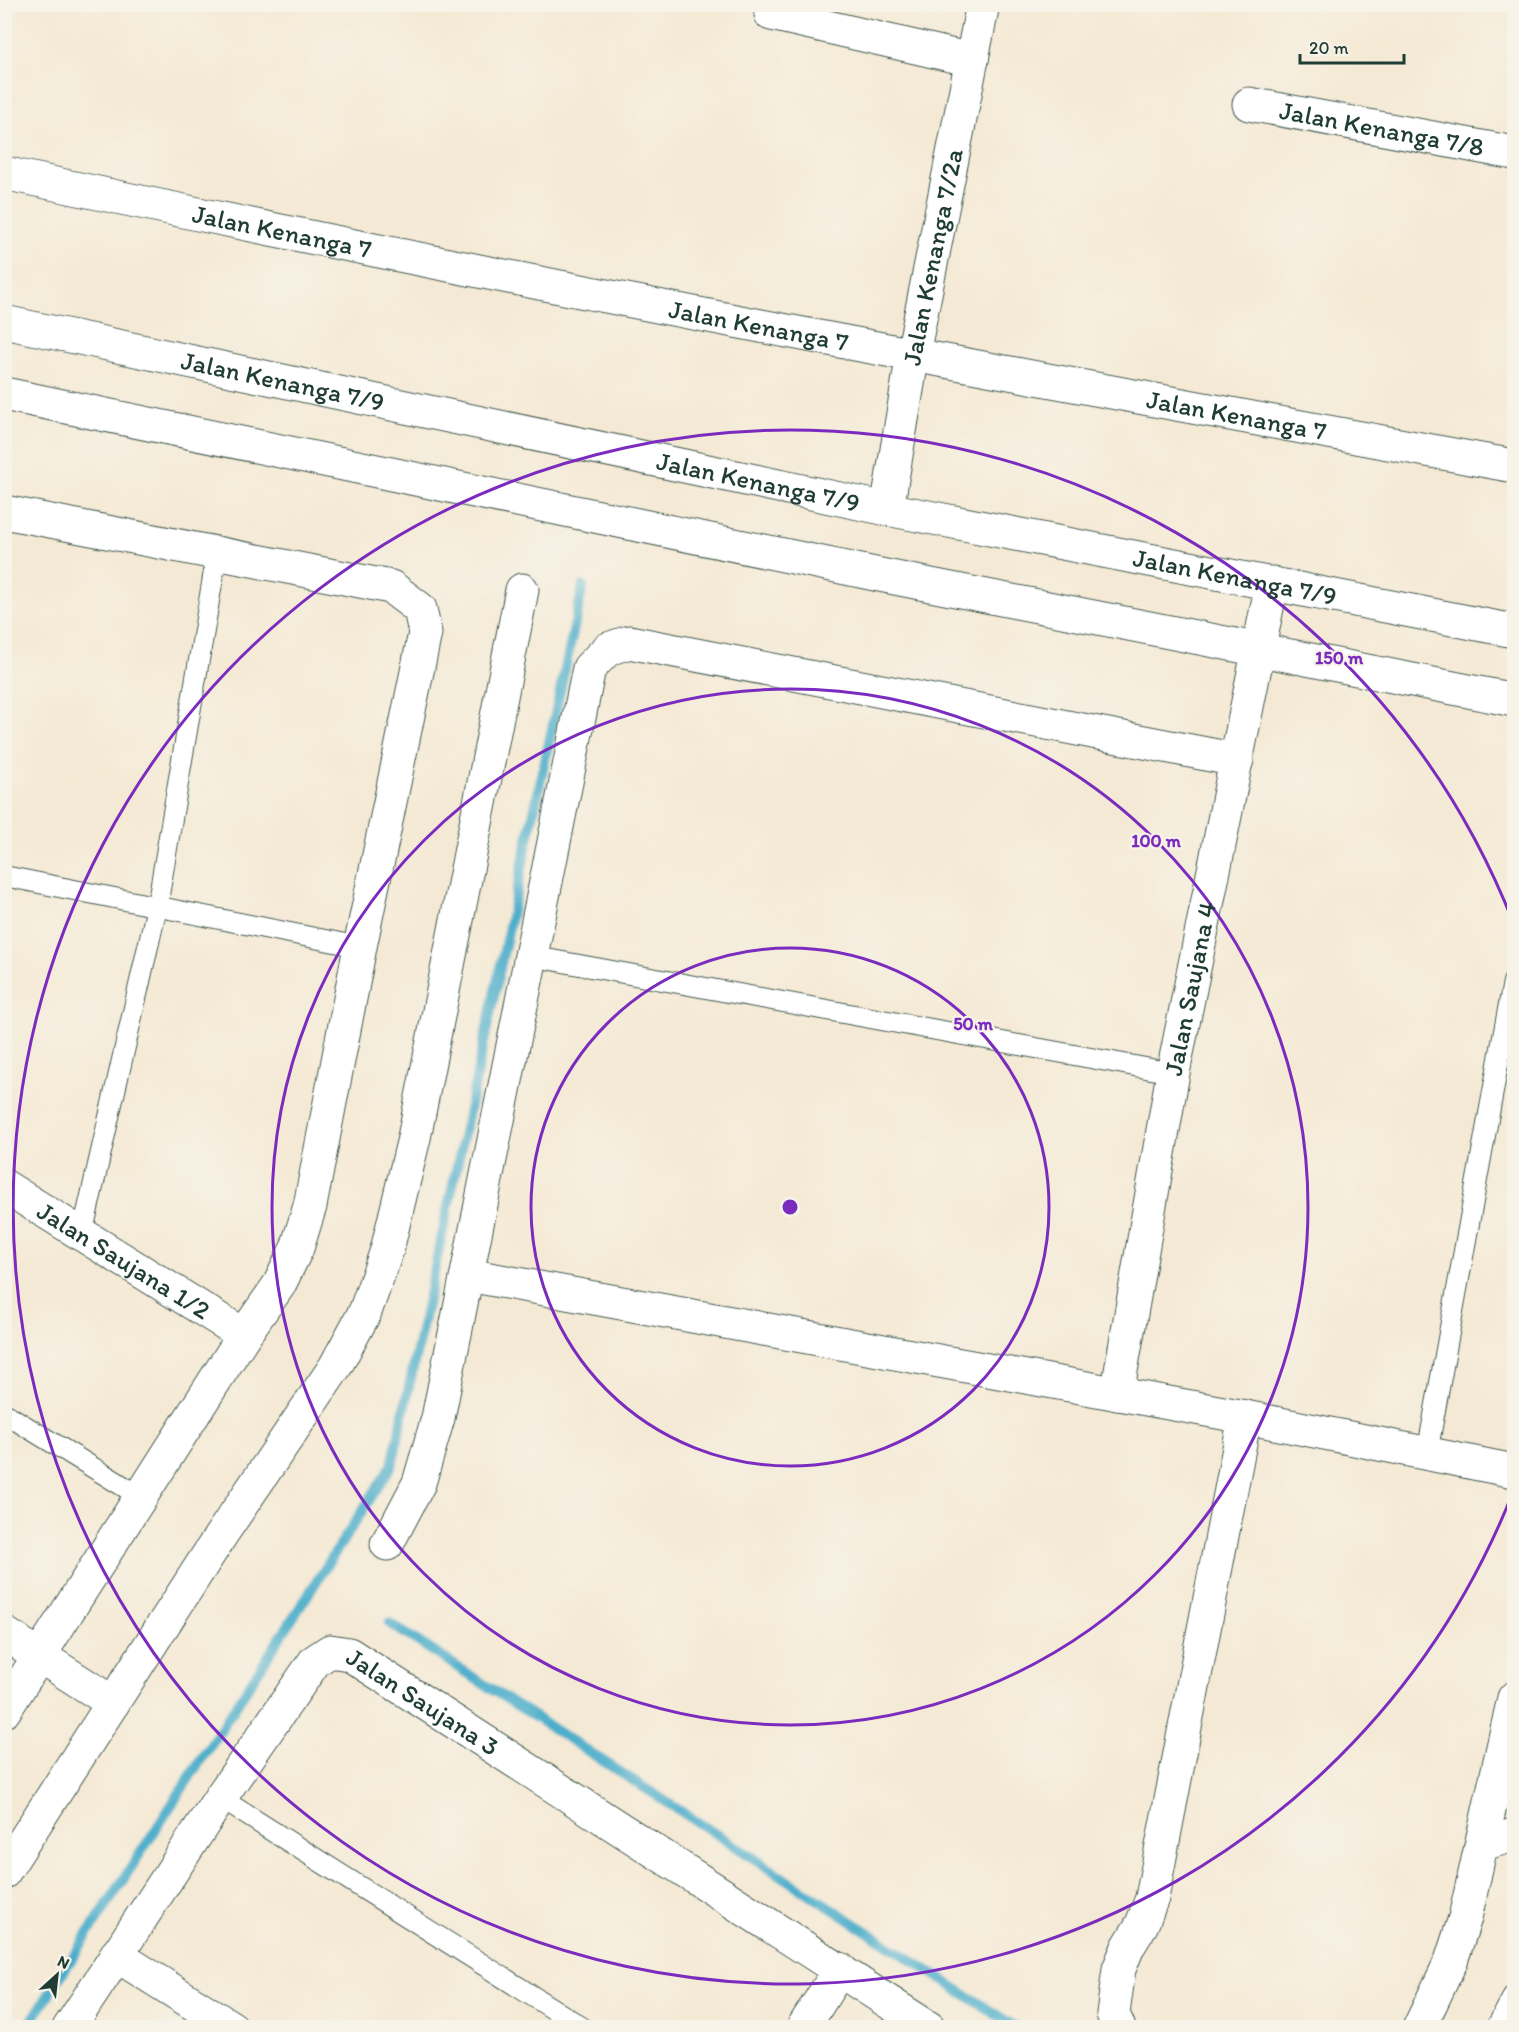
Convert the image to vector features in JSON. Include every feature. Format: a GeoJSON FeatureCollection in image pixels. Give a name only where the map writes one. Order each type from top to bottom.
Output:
{"type":"FeatureCollection","features":[{"type":"Feature","properties":{"kind":"street","name":"Jalan Kenanga 7/2a"},"geometry":{"type":"LineString","coordinates":[[888,509],[913,354],[983,4]]}},
{"type":"Feature","properties":{"kind":"street"},"geometry":{"type":"LineString","coordinates":[[771,14],[972,60]]}},
{"type":"Feature","properties":{"kind":"street","name":"Jalan Kenanga 7/8"},"geometry":{"type":"LineString","coordinates":[[1249,104],[1515,153]]}},
{"type":"Feature","properties":{"kind":"street","name":"Jalan Kenanga 7"},"geometry":{"type":"LineString","coordinates":[[4,172],[241,224],[913,354],[1515,466]]}},
{"type":"Feature","properties":{"kind":"street","name":"Jalan Kenanga 7/9"},"geometry":{"type":"LineString","coordinates":[[4,322],[888,509],[1515,631]]}},
{"type":"Feature","properties":{"kind":"street"},"geometry":{"type":"LineString","coordinates":[[4,394],[887,576],[1515,700]]}},
{"type":"Feature","properties":{"kind":"street"},"geometry":{"type":"LineString","coordinates":[[4,1711],[244,1335],[279,1285],[297,1248],[310,1206],[425,633],[420,609],[391,587],[5,517]]}},
{"type":"Feature","properties":{"kind":"street","name":"Jalan Saujana 4"},"geometry":{"type":"LineString","coordinates":[[1117,1394],[1173,1072],[1272,583]]}},
{"type":"Feature","properties":{"kind":"street"},"geometry":{"type":"LineString","coordinates":[[4,1872],[215,1545],[335,1367],[365,1312],[387,1251],[414,1138],[522,590]]}},
{"type":"Feature","properties":{"kind":"street"},"geometry":{"type":"LineString","coordinates":[[387,1544],[419,1483],[438,1418],[590,668],[608,649],[629,642],[1236,760]]}},
{"type":"Feature","properties":{"kind":"street","name":"Jalan Saujana 1/2"},"geometry":{"type":"LineString","coordinates":[[4,1186],[244,1335]]}},
{"type":"Feature","properties":{"kind":"street"},"geometry":{"type":"LineString","coordinates":[[468,1275],[1245,1417],[1515,1471]]}},
{"type":"Feature","properties":{"kind":"street"},"geometry":{"type":"LineString","coordinates":[[1119,2028],[1113,2014],[1119,1969],[1128,1947],[1142,1924],[1152,1898],[1245,1417]]}},
{"type":"Feature","properties":{"kind":"street"},"geometry":{"type":"LineString","coordinates":[[4,1633],[113,1703]]}},
{"type":"Feature","properties":{"kind":"street","name":"Jalan Saujana 3"},"geometry":{"type":"LineString","coordinates":[[69,2028],[220,1798],[315,1661],[330,1651],[349,1654],[929,2028]]}},
{"type":"Feature","properties":{"kind":"street"},"geometry":{"type":"LineString","coordinates":[[1419,2028],[1451,1961],[1465,1918],[1515,1698]]}},
{"type":"Feature","properties":{"kind":"street"},"geometry":{"type":"LineString","coordinates":[[1482,1844],[1515,1835]]}},
{"type":"Feature","properties":{"kind":"street"},"geometry":{"type":"LineString","coordinates":[[116,1955],[232,2028]]}},
{"type":"Feature","properties":{"kind":"street"},"geometry":{"type":"LineString","coordinates":[[803,2028],[840,1969]]}},
{"type":"Feature","properties":{"kind":"lane"},"geometry":{"type":"LineString","coordinates":[[82,1235],[157,907],[217,554]]}},
{"type":"Feature","properties":{"kind":"lane"},"geometry":{"type":"LineString","coordinates":[[4,876],[360,948]]}},
{"type":"Feature","properties":{"kind":"lane"},"geometry":{"type":"LineString","coordinates":[[530,956],[1173,1072]]}},
{"type":"Feature","properties":{"kind":"lane"},"geometry":{"type":"LineString","coordinates":[[1427,1454],[1513,982]]}},
{"type":"Feature","properties":{"kind":"lane"},"geometry":{"type":"LineString","coordinates":[[4,1413],[141,1497]]}},
{"type":"Feature","properties":{"kind":"lane"},"geometry":{"type":"LineString","coordinates":[[220,1798],[583,2028]]}},
{"type":"Feature","properties":{"kind":"lane"},"geometry":{"type":"LineString","coordinates":[[1496,2028],[1515,1995]]}},
{"type":"Feature","properties":{"kind":"waterway"},"geometry":{"type":"LineString","coordinates":[[27,2028],[392,1465],[583,586]]}},
{"type":"Feature","properties":{"kind":"waterway"},"geometry":{"type":"LineString","coordinates":[[389,1623],[1017,2028]]}}]}
